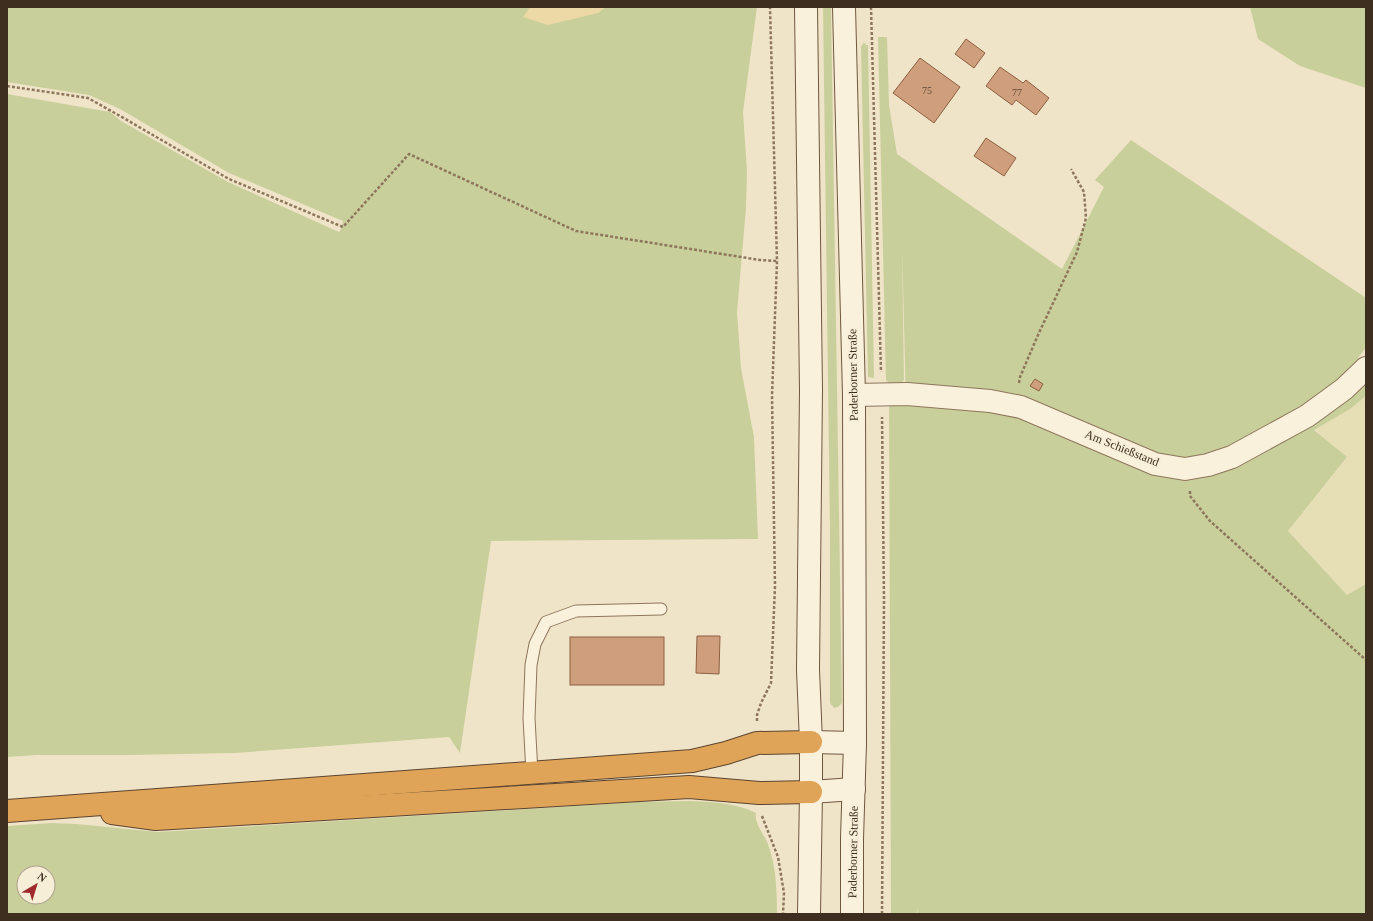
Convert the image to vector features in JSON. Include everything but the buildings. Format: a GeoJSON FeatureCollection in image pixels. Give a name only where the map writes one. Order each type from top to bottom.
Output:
{"type":"FeatureCollection","features":[{"type":"Feature","properties":{"kind":"highway"},"geometry":{"type":"LineString","coordinates":[[7,811],[67,808],[692,761],[757,744],[811,742]]}},
{"type":"Feature","properties":{"kind":"highway"},"geometry":{"type":"LineString","coordinates":[[67,808],[156,819],[689,787],[759,793],[812,792]]}},
{"type":"Feature","properties":{"kind":"main road"},"geometry":{"type":"LineString","coordinates":[[806,7],[811,390],[808,670],[812,792],[809,914]]}},
{"type":"Feature","properties":{"kind":"main road","name":"Paderborner Straße"},"geometry":{"type":"LineString","coordinates":[[844,7],[854,395],[855,743],[852,839],[852,914]]}},
{"type":"Feature","properties":{"kind":"main road","name":"Am Schießstand"},"geometry":{"type":"LineString","coordinates":[[854,395],[907,394],[990,401],[1021,407],[1154,464],[1185,469],[1208,465],[1232,457],[1307,416],[1344,389],[1366,368]]}},
{"type":"Feature","properties":{"kind":"main road"},"geometry":{"type":"LineString","coordinates":[[811,742],[855,743]]}},
{"type":"Feature","properties":{"kind":"main road","name":"Paderborner Straße"},"geometry":{"type":"LineString","coordinates":[[812,792],[854,789]]}},
{"type":"Feature","properties":{"kind":"lane"},"geometry":{"type":"LineString","coordinates":[[532,773],[529,718],[531,665],[535,644],[546,622],[576,611],[661,609]]}},
{"type":"Feature","properties":{"kind":"path"},"geometry":{"type":"LineString","coordinates":[[757,744],[757,715],[771,683],[775,586],[772,396],[777,261],[770,7]]}},
{"type":"Feature","properties":{"kind":"path"},"geometry":{"type":"LineString","coordinates":[[871,7],[882,394],[884,616],[882,914]]}},
{"type":"Feature","properties":{"kind":"path"},"geometry":{"type":"LineString","coordinates":[[7,86],[88,98],[229,179],[343,227],[408,154],[576,231],[760,260],[777,261]]}},
{"type":"Feature","properties":{"kind":"path"},"geometry":{"type":"LineString","coordinates":[[1021,407],[1018,391],[1020,377],[1077,252],[1086,218],[1084,192],[1071,169]]}},
{"type":"Feature","properties":{"kind":"path"},"geometry":{"type":"LineString","coordinates":[[1185,469],[1190,496],[1210,521],[1366,660]]}},
{"type":"Feature","properties":{"kind":"path"},"geometry":{"type":"LineString","coordinates":[[759,793],[760,812],[778,857],[784,894],[783,914]]}},
{"type":"Feature","properties":{"kind":"shaded area"},"geometry":{"type":"Polygon","coordinates":[[[1366,396],[1366,584],[1347,595],[1288,531],[1347,458],[1314,429],[1350,409],[1366,396]]]}},
{"type":"Feature","properties":{"kind":"green space"},"geometry":{"type":"Polygon","coordinates":[[[7,7],[757,7],[743,112],[747,171],[746,208],[737,312],[741,368],[754,437],[758,539],[491,541],[460,753],[449,737],[235,753],[37,755],[7,757],[7,94],[110,112],[121,121],[228,182],[339,232],[343,221],[229,173],[120,109],[89,95],[7,82],[7,7]]]}},
{"type":"Feature","properties":{"kind":"green space"},"geometry":{"type":"Polygon","coordinates":[[[823,7],[831,7],[842,703],[838,707],[834,708],[830,703],[830,531],[823,7]]]}},
{"type":"Feature","properties":{"kind":"green space"},"geometry":{"type":"Polygon","coordinates":[[[1250,7],[1366,7],[1366,88],[1300,66],[1258,39],[1250,7]]]}},
{"type":"Feature","properties":{"kind":"green space"},"geometry":{"type":"Polygon","coordinates":[[[878,37],[887,37],[889,105],[897,154],[1062,269],[1104,187],[1095,180],[1131,140],[1366,298],[1366,347],[1358,358],[1366,366],[1366,396],[1350,409],[1314,430],[1347,457],[1288,531],[1347,595],[1366,584],[1366,914],[917,914],[918,908],[916,914],[891,914],[889,403],[906,404],[902,243],[904,380],[901,384],[890,384],[886,380],[878,37]]]}},
{"type":"Feature","properties":{"kind":"green space"},"geometry":{"type":"Polygon","coordinates":[[[864,42],[868,45],[874,378],[868,377],[861,47],[864,42]]]}},
{"type":"Feature","properties":{"kind":"green space"},"geometry":{"type":"Polygon","coordinates":[[[638,802],[714,802],[748,809],[756,813],[756,821],[768,844],[773,861],[777,914],[7,914],[7,826],[52,823],[158,832],[638,802]]]}},
{"type":"Feature","properties":{"kind":"sand"},"geometry":{"type":"Polygon","coordinates":[[[530,7],[606,7],[598,13],[548,25],[523,17],[530,7]]]}}]}
